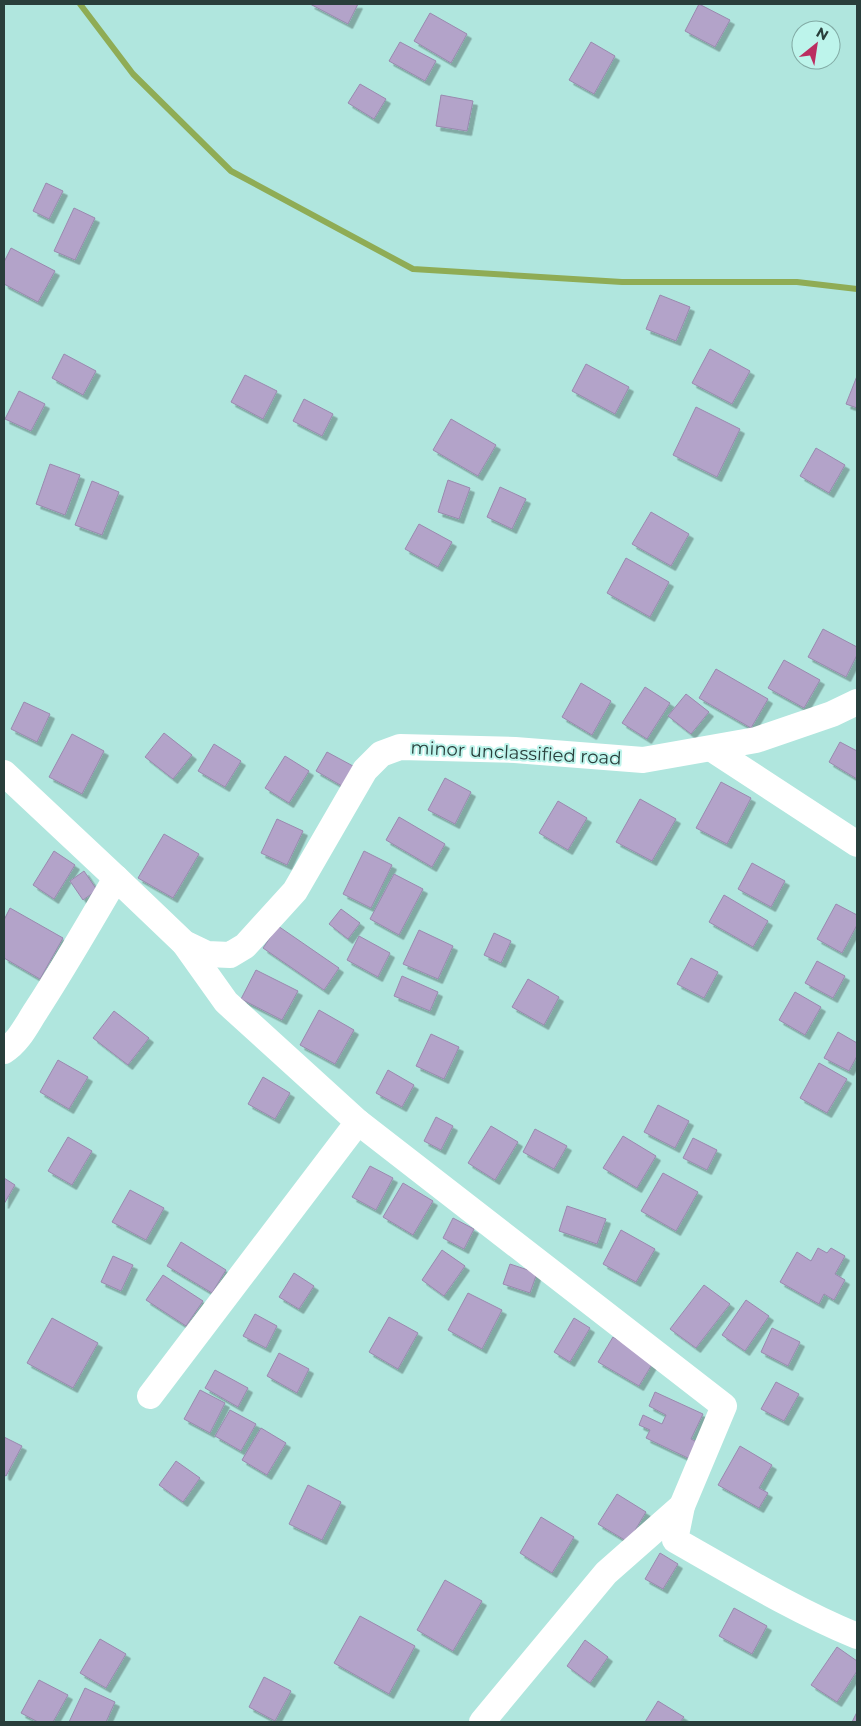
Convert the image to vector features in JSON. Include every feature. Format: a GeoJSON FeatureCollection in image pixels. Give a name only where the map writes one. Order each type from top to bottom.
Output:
{"type":"FeatureCollection","features":[{"type":"Feature","properties":{"kind":"street","name":"minor unclassified road"},"geometry":{"type":"LineString","coordinates":[[4,773],[184,943],[207,954],[230,956],[245,946],[295,891],[365,770],[381,754],[400,747],[515,750],[643,760],[756,740],[832,714],[857,702]]}},
{"type":"Feature","properties":{"kind":"street"},"geometry":{"type":"LineString","coordinates":[[712,749],[857,844]]}},
{"type":"Feature","properties":{"kind":"street"},"geometry":{"type":"LineString","coordinates":[[4,1051],[11,1047],[44,999],[116,878]]}},
{"type":"Feature","properties":{"kind":"street"},"geometry":{"type":"LineString","coordinates":[[184,943],[226,1002],[358,1122],[724,1406],[682,1506],[675,1540],[758,1588],[830,1625],[857,1636]]}},
{"type":"Feature","properties":{"kind":"street"},"geometry":{"type":"LineString","coordinates":[[150,1396],[358,1122]]}},
{"type":"Feature","properties":{"kind":"street"},"geometry":{"type":"LineString","coordinates":[[482,1722],[606,1573],[682,1506]]}},
{"type":"Feature","properties":{"kind":"building"},"geometry":{"type":"Polygon","coordinates":[[[310,4],[358,4],[348,24],[310,4]]]}},
{"type":"Feature","properties":{"kind":"building"},"geometry":{"type":"Polygon","coordinates":[[[699,4],[730,20],[715,47],[685,31],[699,4]]]}},
{"type":"Feature","properties":{"kind":"building"},"geometry":{"type":"Polygon","coordinates":[[[430,13],[467,34],[451,63],[414,41],[430,13]]]}},
{"type":"Feature","properties":{"kind":"building"},"geometry":{"type":"Polygon","coordinates":[[[400,42],[436,61],[425,81],[389,61],[400,42]]]}},
{"type":"Feature","properties":{"kind":"building"},"geometry":{"type":"Polygon","coordinates":[[[591,42],[615,56],[594,94],[569,80],[591,42]]]}},
{"type":"Feature","properties":{"kind":"building"},"geometry":{"type":"Polygon","coordinates":[[[360,84],[386,99],[374,119],[348,103],[360,84]]]}},
{"type":"Feature","properties":{"kind":"building"},"geometry":{"type":"Polygon","coordinates":[[[441,95],[473,101],[467,131],[436,126],[441,95]]]}},
{"type":"Feature","properties":{"kind":"building"},"geometry":{"type":"Polygon","coordinates":[[[46,183],[63,191],[49,219],[33,211],[46,183]]]}},
{"type":"Feature","properties":{"kind":"building"},"geometry":{"type":"Polygon","coordinates":[[[74,208],[95,218],[75,260],[54,251],[74,208]]]}},
{"type":"Feature","properties":{"kind":"building"},"geometry":{"type":"Polygon","coordinates":[[[11,248],[55,271],[38,302],[4,284],[4,262],[11,248]]]}},
{"type":"Feature","properties":{"kind":"building"},"geometry":{"type":"Polygon","coordinates":[[[660,295],[690,307],[676,341],[646,329],[660,295]]]}},
{"type":"Feature","properties":{"kind":"building"},"geometry":{"type":"Polygon","coordinates":[[[710,349],[750,371],[732,404],[692,383],[710,349]]]}},
{"type":"Feature","properties":{"kind":"building"},"geometry":{"type":"Polygon","coordinates":[[[64,354],[96,371],[83,395],[52,378],[64,354]]]}},
{"type":"Feature","properties":{"kind":"building"},"geometry":{"type":"Polygon","coordinates":[[[586,364],[629,387],[615,414],[572,391],[586,364]]]}},
{"type":"Feature","properties":{"kind":"building"},"geometry":{"type":"Polygon","coordinates":[[[245,375],[277,391],[263,419],[231,402],[245,375]]]}},
{"type":"Feature","properties":{"kind":"building"},"geometry":{"type":"Polygon","coordinates":[[[857,376],[857,408],[846,404],[857,376]]]}},
{"type":"Feature","properties":{"kind":"building"},"geometry":{"type":"Polygon","coordinates":[[[19,391],[45,404],[31,431],[5,419],[19,391]]]}},
{"type":"Feature","properties":{"kind":"building"},"geometry":{"type":"Polygon","coordinates":[[[304,399],[333,414],[322,436],[293,421],[304,399]]]}},
{"type":"Feature","properties":{"kind":"building"},"geometry":{"type":"Polygon","coordinates":[[[696,407],[740,429],[717,477],[673,455],[696,407]]]}},
{"type":"Feature","properties":{"kind":"building"},"geometry":{"type":"Polygon","coordinates":[[[451,419],[496,445],[478,476],[433,450],[451,419]]]}},
{"type":"Feature","properties":{"kind":"building"},"geometry":{"type":"Polygon","coordinates":[[[816,448],[845,465],[829,493],[800,476],[816,448]]]}},
{"type":"Feature","properties":{"kind":"building"},"geometry":{"type":"Polygon","coordinates":[[[50,464],[80,475],[65,515],[36,504],[50,464]]]}},
{"type":"Feature","properties":{"kind":"building"},"geometry":{"type":"Polygon","coordinates":[[[448,480],[470,488],[459,519],[438,512],[448,480]]]}},
{"type":"Feature","properties":{"kind":"building"},"geometry":{"type":"Polygon","coordinates":[[[92,481],[119,492],[102,535],[75,525],[92,481]]]}},
{"type":"Feature","properties":{"kind":"building"},"geometry":{"type":"Polygon","coordinates":[[[500,487],[526,499],[512,529],[487,517],[500,487]]]}},
{"type":"Feature","properties":{"kind":"building"},"geometry":{"type":"Polygon","coordinates":[[[651,512],[689,534],[671,566],[632,544],[651,512]]]}},
{"type":"Feature","properties":{"kind":"building"},"geometry":{"type":"Polygon","coordinates":[[[419,524],[452,542],[438,567],[405,549],[419,524]]]}},
{"type":"Feature","properties":{"kind":"building"},"geometry":{"type":"Polygon","coordinates":[[[626,558],[669,582],[650,617],[607,593],[626,558]]]}},
{"type":"Feature","properties":{"kind":"building"},"geometry":{"type":"Polygon","coordinates":[[[823,629],[857,647],[857,655],[846,677],[808,657],[823,629]]]}},
{"type":"Feature","properties":{"kind":"building"},"geometry":{"type":"Polygon","coordinates":[[[784,660],[820,680],[804,708],[768,688],[784,660]]]}},
{"type":"Feature","properties":{"kind":"building"},"geometry":{"type":"Polygon","coordinates":[[[716,669],[768,699],[751,728],[699,698],[716,669]]]}},
{"type":"Feature","properties":{"kind":"building"},"geometry":{"type":"Polygon","coordinates":[[[581,683],[611,701],[592,735],[562,717],[581,683]]]}},
{"type":"Feature","properties":{"kind":"building"},"geometry":{"type":"Polygon","coordinates":[[[645,687],[670,703],[647,739],[622,723],[645,687]]]}},
{"type":"Feature","properties":{"kind":"building"},"geometry":{"type":"Polygon","coordinates":[[[686,694],[709,712],[691,734],[668,716],[686,694]]]}},
{"type":"Feature","properties":{"kind":"building"},"geometry":{"type":"Polygon","coordinates":[[[24,702],[50,714],[37,742],[11,729],[24,702]]]}},
{"type":"Feature","properties":{"kind":"building"},"geometry":{"type":"Polygon","coordinates":[[[164,733],[192,755],[173,779],[145,757],[164,733]]]}},
{"type":"Feature","properties":{"kind":"building"},"geometry":{"type":"Polygon","coordinates":[[[72,734],[104,751],[82,794],[49,777],[72,734]]]}},
{"type":"Feature","properties":{"kind":"building"},"geometry":{"type":"Polygon","coordinates":[[[840,742],[857,751],[857,779],[829,762],[840,742]]]}},
{"type":"Feature","properties":{"kind":"building"},"geometry":{"type":"Polygon","coordinates":[[[214,744],[241,761],[225,787],[198,771],[214,744]]]}},
{"type":"Feature","properties":{"kind":"building"},"geometry":{"type":"Polygon","coordinates":[[[327,752],[353,766],[342,786],[316,771],[327,752]]]}},
{"type":"Feature","properties":{"kind":"building"},"geometry":{"type":"Polygon","coordinates":[[[285,756],[309,771],[289,803],[265,788],[285,756]]]}},
{"type":"Feature","properties":{"kind":"building"},"geometry":{"type":"Polygon","coordinates":[[[445,778],[471,792],[455,824],[428,810],[445,778]]]}},
{"type":"Feature","properties":{"kind":"building"},"geometry":{"type":"Polygon","coordinates":[[[721,782],[751,798],[727,844],[696,828],[721,782]]]}},
{"type":"Feature","properties":{"kind":"building"},"geometry":{"type":"Polygon","coordinates":[[[640,799],[676,819],[652,861],[616,842],[640,799]]]}},
{"type":"Feature","properties":{"kind":"building"},"geometry":{"type":"Polygon","coordinates":[[[558,801],[587,818],[568,850],[539,833],[558,801]]]}},
{"type":"Feature","properties":{"kind":"building"},"geometry":{"type":"Polygon","coordinates":[[[399,817],[445,844],[432,867],[386,840],[399,817]]]}},
{"type":"Feature","properties":{"kind":"building"},"geometry":{"type":"Polygon","coordinates":[[[277,819],[303,831],[287,865],[261,853],[277,819]]]}},
{"type":"Feature","properties":{"kind":"building"},"geometry":{"type":"Polygon","coordinates":[[[164,834],[199,854],[173,898],[138,878],[164,834]]]}},
{"type":"Feature","properties":{"kind":"building"},"geometry":{"type":"Polygon","coordinates":[[[54,851],[75,865],[54,899],[33,885],[54,851]]]}},
{"type":"Feature","properties":{"kind":"building"},"geometry":{"type":"Polygon","coordinates":[[[364,851],[392,865],[371,908],[343,894],[364,851]]]}},
{"type":"Feature","properties":{"kind":"building"},"geometry":{"type":"Polygon","coordinates":[[[752,863],[785,881],[771,907],[738,889],[752,863]]]}},
{"type":"Feature","properties":{"kind":"building"},"geometry":{"type":"Polygon","coordinates":[[[84,871],[97,890],[83,900],[70,881],[84,871]]]}},
{"type":"Feature","properties":{"kind":"building"},"geometry":{"type":"Polygon","coordinates":[[[394,874],[423,889],[399,935],[370,919],[394,874]]]}},
{"type":"Feature","properties":{"kind":"building"},"geometry":{"type":"Polygon","coordinates":[[[724,895],[768,921],[753,947],[709,922],[724,895]]]}},
{"type":"Feature","properties":{"kind":"building"},"geometry":{"type":"Polygon","coordinates":[[[836,904],[857,915],[857,925],[842,953],[817,939],[836,904]]]}},
{"type":"Feature","properties":{"kind":"building"},"geometry":{"type":"Polygon","coordinates":[[[10,908],[63,938],[40,979],[4,958],[4,920],[10,908]]]}},
{"type":"Feature","properties":{"kind":"building"},"geometry":{"type":"Polygon","coordinates":[[[341,909],[360,923],[348,939],[329,924],[341,909]]]}},
{"type":"Feature","properties":{"kind":"building"},"geometry":{"type":"Polygon","coordinates":[[[278,926],[339,968],[324,990],[263,948],[278,926]]]}},
{"type":"Feature","properties":{"kind":"building"},"geometry":{"type":"Polygon","coordinates":[[[419,930],[453,946],[438,979],[403,964],[419,930]]]}},
{"type":"Feature","properties":{"kind":"building"},"geometry":{"type":"Polygon","coordinates":[[[494,933],[511,941],[501,963],[484,955],[494,933]]]}},
{"type":"Feature","properties":{"kind":"building"},"geometry":{"type":"Polygon","coordinates":[[[359,936],[390,953],[378,977],[347,960],[359,936]]]}},
{"type":"Feature","properties":{"kind":"building"},"geometry":{"type":"Polygon","coordinates":[[[691,958],[718,972],[704,998],[677,984],[691,958]]]}},
{"type":"Feature","properties":{"kind":"building"},"geometry":{"type":"Polygon","coordinates":[[[817,961],[845,976],[833,998],[805,983],[817,961]]]}},
{"type":"Feature","properties":{"kind":"building"},"geometry":{"type":"Polygon","coordinates":[[[256,970],[298,991],[282,1020],[241,999],[256,970]]]}},
{"type":"Feature","properties":{"kind":"building"},"geometry":{"type":"Polygon","coordinates":[[[402,976],[438,992],[430,1011],[394,996],[402,976]]]}},
{"type":"Feature","properties":{"kind":"building"},"geometry":{"type":"Polygon","coordinates":[[[528,979],[559,997],[544,1025],[512,1007],[528,979]]]}},
{"type":"Feature","properties":{"kind":"building"},"geometry":{"type":"Polygon","coordinates":[[[795,992],[821,1007],[805,1035],[779,1020],[795,992]]]}},
{"type":"Feature","properties":{"kind":"building"},"geometry":{"type":"Polygon","coordinates":[[[319,1010],[354,1030],[335,1064],[300,1045],[319,1010]]]}},
{"type":"Feature","properties":{"kind":"building"},"geometry":{"type":"Polygon","coordinates":[[[114,1011],[149,1038],[128,1065],[93,1038],[114,1011]]]}},
{"type":"Feature","properties":{"kind":"building"},"geometry":{"type":"Polygon","coordinates":[[[838,1032],[857,1043],[857,1056],[849,1071],[824,1058],[838,1032]]]}},
{"type":"Feature","properties":{"kind":"building"},"geometry":{"type":"Polygon","coordinates":[[[431,1034],[459,1047],[444,1079],[416,1066],[431,1034]]]}},
{"type":"Feature","properties":{"kind":"building"},"geometry":{"type":"Polygon","coordinates":[[[58,1060],[88,1077],[69,1109],[40,1092],[58,1060]]]}},
{"type":"Feature","properties":{"kind":"building"},"geometry":{"type":"Polygon","coordinates":[[[819,1063],[847,1079],[827,1113],[800,1098],[819,1063]]]}},
{"type":"Feature","properties":{"kind":"building"},"geometry":{"type":"Polygon","coordinates":[[[388,1070],[414,1085],[402,1107],[376,1093],[388,1070]]]}},
{"type":"Feature","properties":{"kind":"building"},"geometry":{"type":"Polygon","coordinates":[[[263,1077],[290,1093],[275,1119],[248,1104],[263,1077]]]}},
{"type":"Feature","properties":{"kind":"building"},"geometry":{"type":"Polygon","coordinates":[[[658,1105],[689,1121],[675,1148],[644,1132],[658,1105]]]}},
{"type":"Feature","properties":{"kind":"building"},"geometry":{"type":"Polygon","coordinates":[[[436,1117],[453,1126],[441,1150],[424,1141],[436,1117]]]}},
{"type":"Feature","properties":{"kind":"building"},"geometry":{"type":"Polygon","coordinates":[[[491,1126],[518,1142],[495,1180],[468,1163],[491,1126]]]}},
{"type":"Feature","properties":{"kind":"building"},"geometry":{"type":"Polygon","coordinates":[[[535,1129],[567,1146],[554,1169],[523,1152],[535,1129]]]}},
{"type":"Feature","properties":{"kind":"building"},"geometry":{"type":"Polygon","coordinates":[[[623,1136],[656,1156],[637,1188],[603,1168],[623,1136]]]}},
{"type":"Feature","properties":{"kind":"building"},"geometry":{"type":"Polygon","coordinates":[[[68,1137],[92,1151],[72,1185],[48,1171],[68,1137]]]}},
{"type":"Feature","properties":{"kind":"building"},"geometry":{"type":"Polygon","coordinates":[[[693,1138],[717,1150],[707,1170],[683,1158],[693,1138]]]}},
{"type":"Feature","properties":{"kind":"building"},"geometry":{"type":"Polygon","coordinates":[[[370,1166],[393,1178],[376,1210],[352,1197],[370,1166]]]}},
{"type":"Feature","properties":{"kind":"building"},"geometry":{"type":"Polygon","coordinates":[[[663,1173],[698,1192],[676,1231],[641,1211],[663,1173]]]}},
{"type":"Feature","properties":{"kind":"building"},"geometry":{"type":"Polygon","coordinates":[[[4,1178],[15,1185],[4,1204],[4,1178]]]}},
{"type":"Feature","properties":{"kind":"building"},"geometry":{"type":"Polygon","coordinates":[[[403,1183],[433,1201],[413,1235],[383,1217],[403,1183]]]}},
{"type":"Feature","properties":{"kind":"building"},"geometry":{"type":"Polygon","coordinates":[[[130,1190],[164,1208],[146,1240],[112,1222],[130,1190]]]}},
{"type":"Feature","properties":{"kind":"building"},"geometry":{"type":"Polygon","coordinates":[[[567,1206],[606,1219],[597,1244],[559,1231],[567,1206]]]}},
{"type":"Feature","properties":{"kind":"building"},"geometry":{"type":"Polygon","coordinates":[[[453,1218],[474,1229],[464,1249],[443,1238],[453,1218]]]}},
{"type":"Feature","properties":{"kind":"building"},"geometry":{"type":"Polygon","coordinates":[[[621,1230],[655,1249],[636,1282],[603,1264],[621,1230]]]}},
{"type":"Feature","properties":{"kind":"building"},"geometry":{"type":"Polygon","coordinates":[[[181,1242],[226,1270],[212,1293],[167,1266],[181,1242]]]}},
{"type":"Feature","properties":{"kind":"building"},"geometry":{"type":"Polygon","coordinates":[[[818,1248],[827,1253],[831,1248],[845,1256],[835,1274],[845,1280],[834,1300],[824,1294],[819,1304],[780,1282],[797,1252],[811,1261],[818,1248]]]}},
{"type":"Feature","properties":{"kind":"building"},"geometry":{"type":"Polygon","coordinates":[[[442,1250],[465,1266],[444,1296],[422,1280],[442,1250]]]}},
{"type":"Feature","properties":{"kind":"building"},"geometry":{"type":"Polygon","coordinates":[[[113,1256],[133,1265],[121,1291],[101,1282],[113,1256]]]}},
{"type":"Feature","properties":{"kind":"building"},"geometry":{"type":"Polygon","coordinates":[[[510,1264],[537,1273],[530,1293],[503,1284],[510,1264]]]}},
{"type":"Feature","properties":{"kind":"building"},"geometry":{"type":"Polygon","coordinates":[[[294,1273],[314,1286],[299,1309],[279,1297],[294,1273]]]}},
{"type":"Feature","properties":{"kind":"building"},"geometry":{"type":"Polygon","coordinates":[[[163,1275],[203,1301],[186,1326],[146,1300],[163,1275]]]}},
{"type":"Feature","properties":{"kind":"building"},"geometry":{"type":"Polygon","coordinates":[[[704,1285],[730,1304],[696,1348],[670,1329],[704,1285]]]}},
{"type":"Feature","properties":{"kind":"building"},"geometry":{"type":"Polygon","coordinates":[[[468,1293],[502,1310],[482,1349],[448,1330],[468,1293]]]}},
{"type":"Feature","properties":{"kind":"building"},"geometry":{"type":"Polygon","coordinates":[[[746,1300],[769,1316],[745,1351],[722,1335],[746,1300]]]}},
{"type":"Feature","properties":{"kind":"building"},"geometry":{"type":"Polygon","coordinates":[[[255,1314],[277,1326],[266,1348],[243,1336],[255,1314]]]}},
{"type":"Feature","properties":{"kind":"building"},"geometry":{"type":"Polygon","coordinates":[[[389,1317],[418,1333],[398,1369],[369,1352],[389,1317]]]}},
{"type":"Feature","properties":{"kind":"building"},"geometry":{"type":"Polygon","coordinates":[[[52,1318],[98,1343],[73,1388],[27,1363],[52,1318]]]}},
{"type":"Feature","properties":{"kind":"building"},"geometry":{"type":"Polygon","coordinates":[[[574,1318],[590,1328],[570,1362],[554,1352],[574,1318]]]}},
{"type":"Feature","properties":{"kind":"building"},"geometry":{"type":"Polygon","coordinates":[[[772,1328],[800,1342],[788,1366],[761,1352],[772,1328]]]}},
{"type":"Feature","properties":{"kind":"building"},"geometry":{"type":"Polygon","coordinates":[[[613,1337],[654,1361],[639,1386],[598,1362],[613,1337]]]}},
{"type":"Feature","properties":{"kind":"building"},"geometry":{"type":"Polygon","coordinates":[[[279,1353],[309,1369],[297,1393],[267,1376],[279,1353]]]}},
{"type":"Feature","properties":{"kind":"building"},"geometry":{"type":"Polygon","coordinates":[[[215,1370],[248,1388],[238,1407],[205,1388],[215,1370]]]}},
{"type":"Feature","properties":{"kind":"building"},"geometry":{"type":"Polygon","coordinates":[[[776,1382],[799,1394],[784,1421],[761,1409],[776,1382]]]}},
{"type":"Feature","properties":{"kind":"building"},"geometry":{"type":"Polygon","coordinates":[[[200,1390],[225,1403],[210,1433],[184,1419],[200,1390]]]}},
{"type":"Feature","properties":{"kind":"building"},"geometry":{"type":"Polygon","coordinates":[[[655,1392],[703,1414],[691,1439],[697,1442],[690,1459],[646,1438],[650,1430],[639,1425],[643,1415],[662,1424],[666,1415],[649,1406],[655,1392]]]}},
{"type":"Feature","properties":{"kind":"building"},"geometry":{"type":"Polygon","coordinates":[[[230,1410],[256,1424],[241,1451],[215,1436],[230,1410]]]}},
{"type":"Feature","properties":{"kind":"building"},"geometry":{"type":"Polygon","coordinates":[[[261,1428],[286,1443],[267,1475],[242,1460],[261,1428]]]}},
{"type":"Feature","properties":{"kind":"building"},"geometry":{"type":"Polygon","coordinates":[[[4,1437],[22,1446],[6,1476],[4,1475],[4,1437]]]}},
{"type":"Feature","properties":{"kind":"building"},"geometry":{"type":"Polygon","coordinates":[[[740,1446],[772,1465],[759,1488],[768,1493],[759,1508],[718,1485],[740,1446]]]}},
{"type":"Feature","properties":{"kind":"building"},"geometry":{"type":"Polygon","coordinates":[[[176,1461],[200,1478],[183,1502],[159,1485],[176,1461]]]}},
{"type":"Feature","properties":{"kind":"building"},"geometry":{"type":"Polygon","coordinates":[[[308,1485],[341,1502],[322,1540],[289,1524],[308,1485]]]}},
{"type":"Feature","properties":{"kind":"building"},"geometry":{"type":"Polygon","coordinates":[[[617,1494],[646,1512],[628,1542],[598,1524],[617,1494]]]}},
{"type":"Feature","properties":{"kind":"building"},"geometry":{"type":"Polygon","coordinates":[[[541,1517],[574,1537],[552,1573],[520,1553],[541,1517]]]}},
{"type":"Feature","properties":{"kind":"building"},"geometry":{"type":"Polygon","coordinates":[[[660,1553],[678,1564],[663,1589],[645,1579],[660,1553]]]}},
{"type":"Feature","properties":{"kind":"building"},"geometry":{"type":"Polygon","coordinates":[[[445,1580],[482,1601],[453,1651],[417,1630],[445,1580]]]}},
{"type":"Feature","properties":{"kind":"building"},"geometry":{"type":"Polygon","coordinates":[[[734,1608],[767,1626],[752,1654],[719,1636],[734,1608]]]}},
{"type":"Feature","properties":{"kind":"building"},"geometry":{"type":"Polygon","coordinates":[[[360,1616],[415,1646],[389,1694],[334,1663],[360,1616]]]}},
{"type":"Feature","properties":{"kind":"building"},"geometry":{"type":"Polygon","coordinates":[[[100,1639],[126,1654],[106,1688],[80,1673],[100,1639]]]}},
{"type":"Feature","properties":{"kind":"building"},"geometry":{"type":"Polygon","coordinates":[[[585,1640],[608,1657],[590,1683],[567,1666],[585,1640]]]}},
{"type":"Feature","properties":{"kind":"building"},"geometry":{"type":"Polygon","coordinates":[[[837,1647],[857,1661],[857,1671],[837,1702],[811,1685],[837,1647]]]}},
{"type":"Feature","properties":{"kind":"building"},"geometry":{"type":"Polygon","coordinates":[[[264,1677],[291,1691],[275,1721],[249,1707],[264,1677]]]}},
{"type":"Feature","properties":{"kind":"building"},"geometry":{"type":"Polygon","coordinates":[[[39,1680],[68,1695],[53,1722],[38,1722],[21,1713],[39,1680]]]}},
{"type":"Feature","properties":{"kind":"building"},"geometry":{"type":"Polygon","coordinates":[[[85,1688],[115,1702],[106,1722],[69,1722],[85,1688]]]}},
{"type":"Feature","properties":{"kind":"building"},"geometry":{"type":"Polygon","coordinates":[[[658,1701],[684,1717],[680,1722],[645,1722],[658,1701]]]}},
{"type":"Feature","properties":{"kind":"building"},"geometry":{"type":"Polygon","coordinates":[[[857,1712],[857,1722],[852,1722],[857,1712]]]}},
{"type":"Feature","properties":{"kind":"waterway"},"geometry":{"type":"LineString","coordinates":[[80,4],[133,74],[231,171],[413,269],[622,282],[797,282],[857,289]]}}]}
